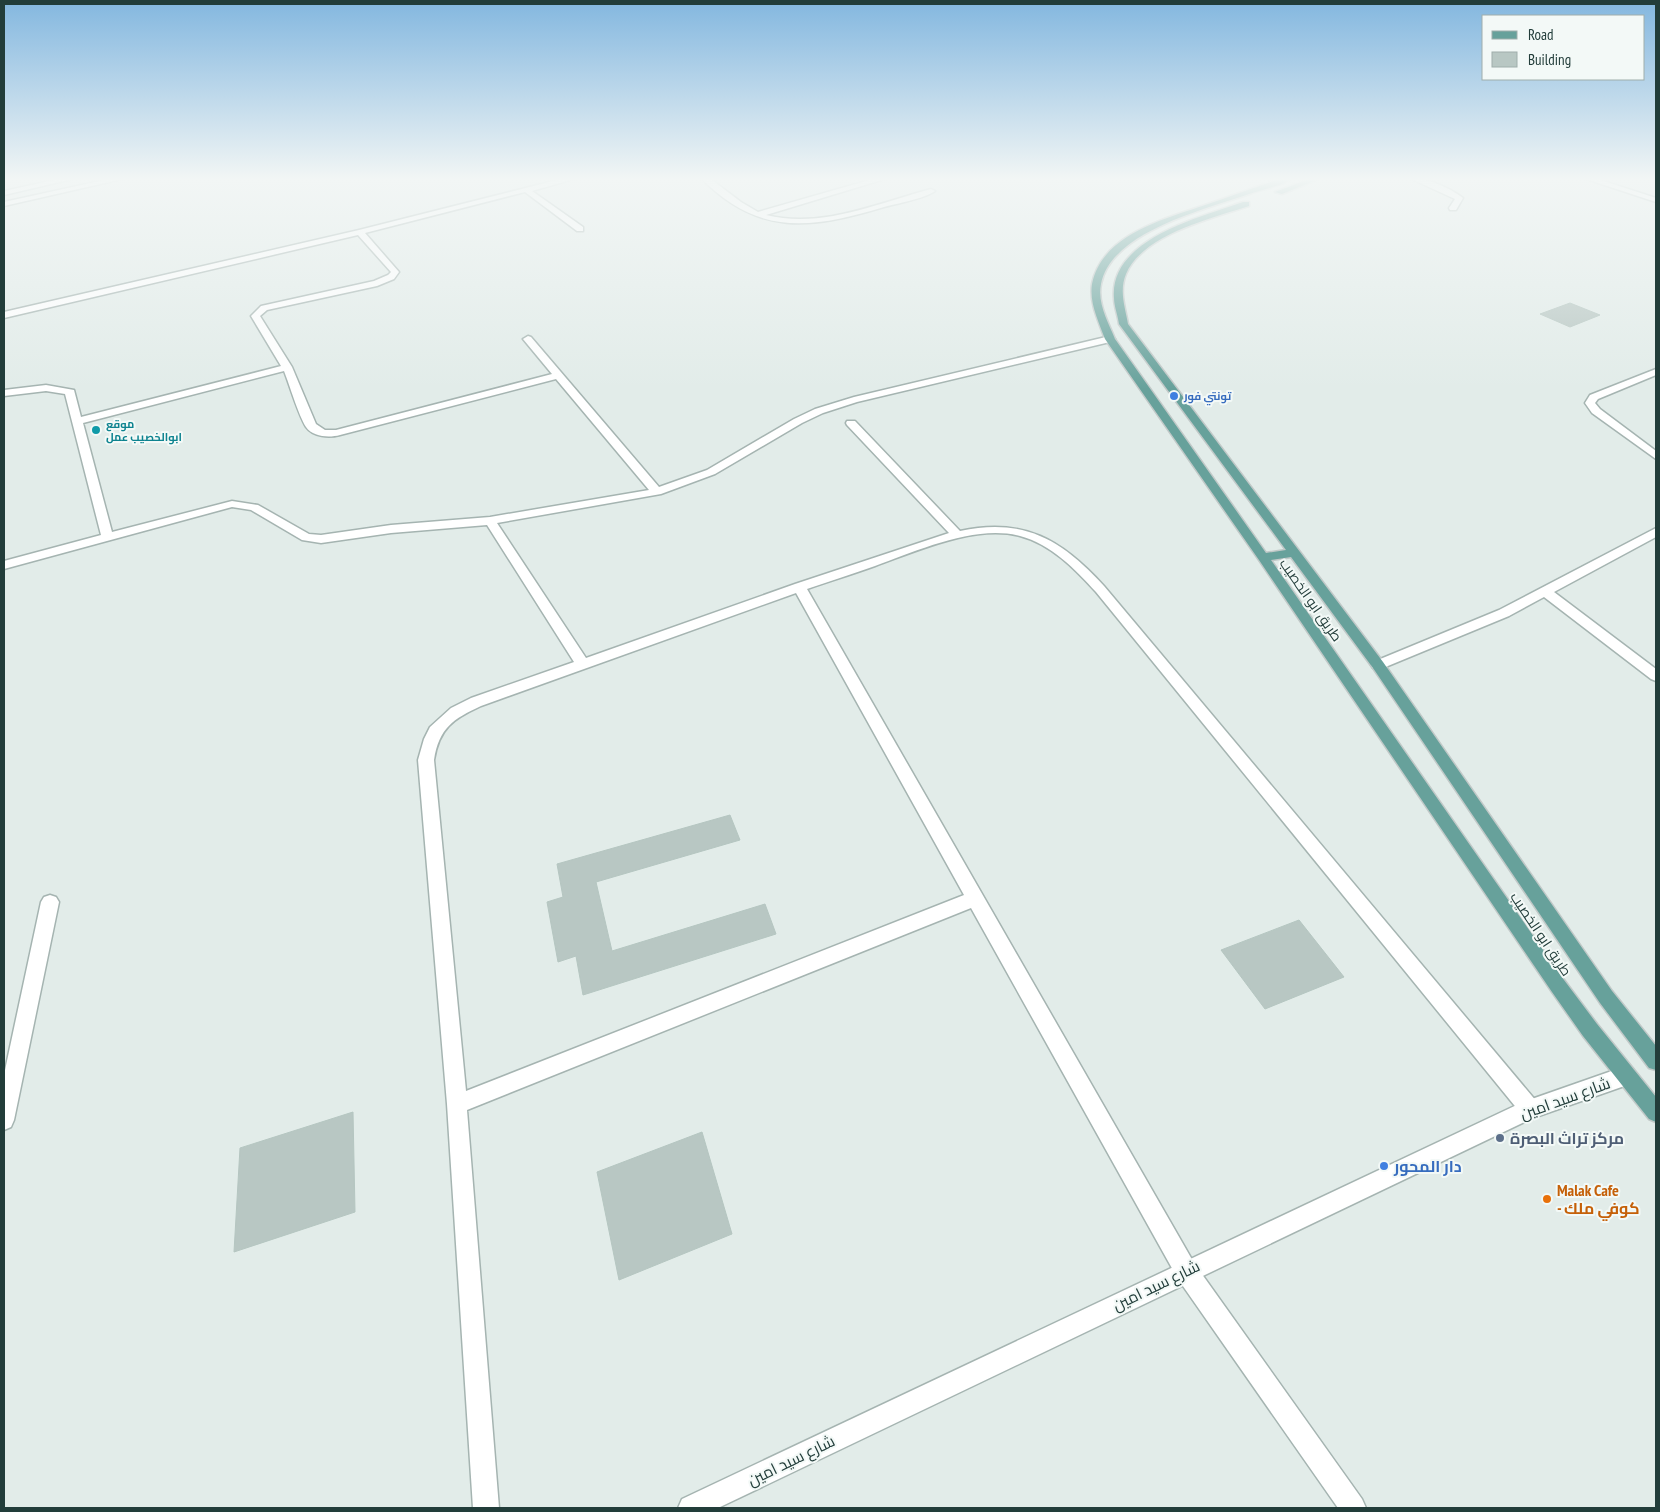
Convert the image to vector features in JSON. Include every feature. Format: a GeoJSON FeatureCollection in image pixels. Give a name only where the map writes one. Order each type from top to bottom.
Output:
{"type":"FeatureCollection","features":[{"type":"Feature","properties":{"kind":"main road","name":"طريق ابو الخصيب"},"geometry":{"type":"LineString","coordinates":[[1119,248],[1100,271],[1095,296],[1102,324],[1110,339],[1263,557],[1558,986],[1626,1076],[1656,1112]]}},
{"type":"Feature","properties":{"kind":"main road","name":"طريق ابو الخصيب"},"geometry":{"type":"LineString","coordinates":[[1143,248],[1131,259],[1120,275],[1117,286],[1119,311],[1133,338],[1378,665],[1606,997],[1656,1061]]}},
{"type":"Feature","properties":{"kind":"main road"},"geometry":{"type":"LineString","coordinates":[[1263,557],[1294,553]]}},
{"type":"Feature","properties":{"kind":"street"},"geometry":{"type":"LineString","coordinates":[[4,315],[293,248]]}},
{"type":"Feature","properties":{"kind":"street"},"geometry":{"type":"LineString","coordinates":[[374,248],[395,272],[390,277],[377,283],[264,308],[255,316],[287,367],[311,426],[323,434],[336,433],[558,375]]}},
{"type":"Feature","properties":{"kind":"street"},"geometry":{"type":"LineString","coordinates":[[528,339],[657,492]]}},
{"type":"Feature","properties":{"kind":"street"},"geometry":{"type":"LineString","coordinates":[[4,565],[232,504],[254,507],[306,537],[320,539],[391,528],[490,521],[657,492],[711,472],[798,420],[819,411],[854,400],[1110,339]]}},
{"type":"Feature","properties":{"kind":"street"},"geometry":{"type":"LineString","coordinates":[[77,421],[287,367]]}},
{"type":"Feature","properties":{"kind":"street"},"geometry":{"type":"LineString","coordinates":[[1656,372],[1594,397],[1590,403],[1596,411],[1656,456]]}},
{"type":"Feature","properties":{"kind":"street"},"geometry":{"type":"LineString","coordinates":[[4,393],[46,388],[61,388],[70,392],[107,537]]}},
{"type":"Feature","properties":{"kind":"street"},"geometry":{"type":"LineString","coordinates":[[851,423],[957,535]]}},
{"type":"Feature","properties":{"kind":"street"},"geometry":{"type":"LineString","coordinates":[[490,521],[582,665]]}},
{"type":"Feature","properties":{"kind":"street"},"geometry":{"type":"LineString","coordinates":[[486,1508],[457,1104],[426,760],[428,743],[438,726],[455,712],[476,702],[799,587],[957,535],[993,530],[1009,530],[1031,535],[1048,544],[1081,568],[1530,1109]]}},
{"type":"Feature","properties":{"kind":"street"},"geometry":{"type":"LineString","coordinates":[[1378,665],[1504,613],[1656,532]]}},
{"type":"Feature","properties":{"kind":"street"},"geometry":{"type":"LineString","coordinates":[[799,587],[1186,1271],[1352,1508]]}},
{"type":"Feature","properties":{"kind":"street"},"geometry":{"type":"LineString","coordinates":[[1545,591],[1656,676]]}},
{"type":"Feature","properties":{"kind":"street"},"geometry":{"type":"LineString","coordinates":[[457,1104],[974,899]]}},
{"type":"Feature","properties":{"kind":"street"},"geometry":{"type":"LineString","coordinates":[[4,1120],[50,902]]}},
{"type":"Feature","properties":{"kind":"street","name":"شارع سيد امين"},"geometry":{"type":"LineString","coordinates":[[691,1508],[1530,1109],[1626,1076]]}},
{"type":"Feature","properties":{"kind":"building"},"geometry":{"type":"Polygon","coordinates":[[[1570,303],[1600,315],[1570,327],[1540,314],[1570,303]]]}},
{"type":"Feature","properties":{"kind":"building"},"geometry":{"type":"Polygon","coordinates":[[[730,815],[740,840],[596,882],[612,951],[765,904],[776,934],[583,995],[576,956],[558,962],[547,902],[563,897],[557,864],[730,815]]]}},
{"type":"Feature","properties":{"kind":"building"},"geometry":{"type":"Polygon","coordinates":[[[1299,920],[1344,977],[1265,1009],[1221,950],[1299,920]]]}},
{"type":"Feature","properties":{"kind":"building"},"geometry":{"type":"Polygon","coordinates":[[[353,1112],[355,1212],[234,1252],[240,1148],[353,1112]]]}},
{"type":"Feature","properties":{"kind":"building"},"geometry":{"type":"Polygon","coordinates":[[[702,1132],[732,1234],[619,1280],[597,1172],[702,1132]]]}},
{"type":"Feature","properties":{"kind":"place","name":"تونتي فور"},"geometry":{"type":"Point","coordinates":[1174,396]}},
{"type":"Feature","properties":{"kind":"place","name":"موقع ابوالخصيب عمل"},"geometry":{"type":"Point","coordinates":[96,430]}},
{"type":"Feature","properties":{"kind":"place","name":"مركز تراث البصرة"},"geometry":{"type":"Point","coordinates":[1500,1138]}},
{"type":"Feature","properties":{"kind":"place","name":"دار المحور"},"geometry":{"type":"Point","coordinates":[1384,1166]}},
{"type":"Feature","properties":{"kind":"place","name":"Malak Cafe - كوفي ملك"},"geometry":{"type":"Point","coordinates":[1547,1199]}}]}
